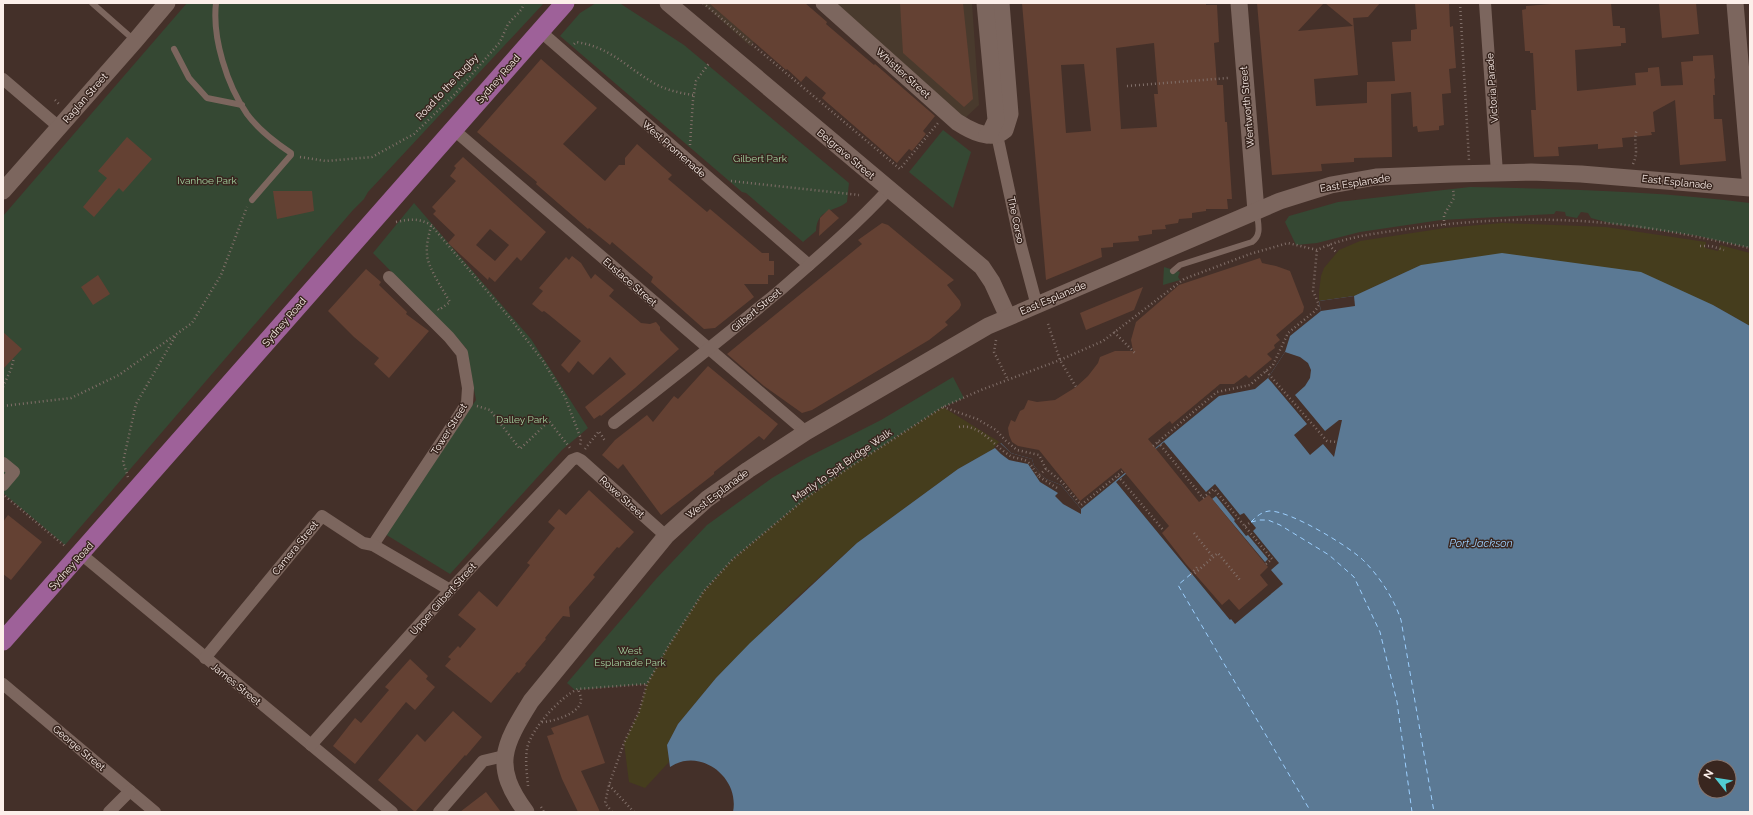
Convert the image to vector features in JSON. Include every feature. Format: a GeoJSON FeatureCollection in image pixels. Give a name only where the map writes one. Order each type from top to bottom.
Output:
{"type":"FeatureCollection","features":[{"type":"Feature","properties":{"kind":"main road","name":"Sydney Road"},"geometry":{"type":"LineString","coordinates":[[6,632],[74,550],[454,130],[565,3]]}},
{"type":"Feature","properties":{"kind":"street","name":"Raglan Street"},"geometry":{"type":"LineString","coordinates":[[3,191],[167,3]]}},
{"type":"Feature","properties":{"kind":"street","name":"Belgrave Street"},"geometry":{"type":"LineString","coordinates":[[668,3],[982,267],[992,282],[1008,317]]}},
{"type":"Feature","properties":{"kind":"street","name":"Whistler Street"},"geometry":{"type":"LineString","coordinates":[[824,3],[957,122],[979,133],[992,135]]}},
{"type":"Feature","properties":{"kind":"street"},"geometry":{"type":"LineString","coordinates":[[985,3],[996,120],[991,131],[992,135],[1005,130],[1010,114],[1001,3]]}},
{"type":"Feature","properties":{"kind":"street","name":"Wentworth Street"},"geometry":{"type":"LineString","coordinates":[[1239,3],[1256,211]]}},
{"type":"Feature","properties":{"kind":"street","name":"Victoria Parade"},"geometry":{"type":"LineString","coordinates":[[1485,3],[1497,173]]}},
{"type":"Feature","properties":{"kind":"street"},"geometry":{"type":"LineString","coordinates":[[1735,3],[1750,178]]}},
{"type":"Feature","properties":{"kind":"street","name":"West Promenade"},"geometry":{"type":"LineString","coordinates":[[540,31],[809,265]]}},
{"type":"Feature","properties":{"kind":"street"},"geometry":{"type":"LineString","coordinates":[[3,79],[59,127]]}},
{"type":"Feature","properties":{"kind":"street","name":"Eustace Street"},"geometry":{"type":"LineString","coordinates":[[454,130],[806,432]]}},
{"type":"Feature","properties":{"kind":"street","name":"The Corso"},"geometry":{"type":"LineString","coordinates":[[992,135],[1037,306]]}},
{"type":"Feature","properties":{"kind":"street","name":"East Esplanade"},"geometry":{"type":"LineString","coordinates":[[1008,317],[1037,306],[1256,211],[1305,192],[1331,185],[1376,177],[1497,173],[1581,174],[1750,188]]}},
{"type":"Feature","properties":{"kind":"street","name":"Gilbert Street"},"geometry":{"type":"LineString","coordinates":[[614,423],[709,350],[809,265],[890,190]]}},
{"type":"Feature","properties":{"kind":"street","name":"Tower Street"},"geometry":{"type":"LineString","coordinates":[[373,545],[466,403],[468,388],[462,354],[449,337],[388,277]]}},
{"type":"Feature","properties":{"kind":"street","name":"West Esplanade"},"geometry":{"type":"LineString","coordinates":[[504,756],[514,728],[531,701],[666,536],[707,499],[806,432],[1008,317]]}},
{"type":"Feature","properties":{"kind":"street","name":"Rowe Street"},"geometry":{"type":"LineString","coordinates":[[577,458],[666,536]]}},
{"type":"Feature","properties":{"kind":"street","name":"Upper Gilbert Street"},"geometry":{"type":"LineString","coordinates":[[311,745],[450,590],[572,460],[577,458]]}},
{"type":"Feature","properties":{"kind":"street"},"geometry":{"type":"LineString","coordinates":[[3,463],[14,472],[3,485]]}},
{"type":"Feature","properties":{"kind":"street","name":"Camera Street"},"geometry":{"type":"LineString","coordinates":[[205,658],[322,516],[364,542],[373,545],[450,590]]}},
{"type":"Feature","properties":{"kind":"street","name":"James Street"},"geometry":{"type":"LineString","coordinates":[[74,550],[392,812]]}},
{"type":"Feature","properties":{"kind":"street","name":"George Street"},"geometry":{"type":"LineString","coordinates":[[3,684],[155,812]]}},
{"type":"Feature","properties":{"kind":"street"},"geometry":{"type":"LineString","coordinates":[[439,812],[484,761],[504,756],[506,774],[510,786],[518,800],[533,809]]}},
{"type":"Feature","properties":{"kind":"street"},"geometry":{"type":"LineString","coordinates":[[109,812],[130,791]]}},
{"type":"Feature","properties":{"kind":"lane"},"geometry":{"type":"LineString","coordinates":[[92,3],[135,41]]}},
{"type":"Feature","properties":{"kind":"lane"},"geometry":{"type":"LineString","coordinates":[[216,3],[214,20],[218,38],[229,78],[242,105],[248,115],[291,153],[291,155],[252,200]]}},
{"type":"Feature","properties":{"kind":"lane"},"geometry":{"type":"LineString","coordinates":[[174,49],[189,78],[207,98],[242,105]]}},
{"type":"Feature","properties":{"kind":"lane"},"geometry":{"type":"LineString","coordinates":[[1173,271],[1180,265],[1252,242],[1259,234],[1256,211]]}},
{"type":"Feature","properties":{"kind":"path","name":"Road to the Rugby"},"geometry":{"type":"LineString","coordinates":[[291,153],[304,159],[326,161],[372,157],[414,134],[454,94],[500,42],[508,24],[522,9],[524,3]]}},
{"type":"Feature","properties":{"kind":"path"},"geometry":{"type":"LineString","coordinates":[[702,3],[900,169],[940,121]]}},
{"type":"Feature","properties":{"kind":"path"},"geometry":{"type":"LineString","coordinates":[[1460,3],[1469,160],[1463,160]]}},
{"type":"Feature","properties":{"kind":"path"},"geometry":{"type":"LineString","coordinates":[[565,53],[576,42],[593,45],[613,55],[653,83],[674,92],[694,95]]}},
{"type":"Feature","properties":{"kind":"path"},"geometry":{"type":"LineString","coordinates":[[689,161],[696,81],[710,62]]}},
{"type":"Feature","properties":{"kind":"path"},"geometry":{"type":"LineString","coordinates":[[1128,86],[1228,78]]}},
{"type":"Feature","properties":{"kind":"path"},"geometry":{"type":"LineString","coordinates":[[1633,167],[1637,156],[1634,136],[1637,129]]}},
{"type":"Feature","properties":{"kind":"path"},"geometry":{"type":"LineString","coordinates":[[713,183],[736,181],[859,195]]}},
{"type":"Feature","properties":{"kind":"path"},"geometry":{"type":"LineString","coordinates":[[1444,224],[1444,215],[1454,198],[1453,186]]}},
{"type":"Feature","properties":{"kind":"path"},"geometry":{"type":"LineString","coordinates":[[3,406],[71,398],[119,375],[192,323],[221,275],[245,209],[252,200]]}},
{"type":"Feature","properties":{"kind":"path"},"geometry":{"type":"LineString","coordinates":[[396,222],[411,219],[423,221],[431,225],[509,317],[546,367],[565,397],[581,439],[577,458]]}},
{"type":"Feature","properties":{"kind":"path"},"geometry":{"type":"LineString","coordinates":[[1153,446],[1217,392],[1250,385],[1273,365],[1288,333],[1315,311],[1319,305],[1313,292],[1317,250],[1328,245],[1382,232],[1444,224],[1501,220],[1578,222],[1638,226],[1750,248]]}},
{"type":"Feature","properties":{"kind":"path"},"geometry":{"type":"LineString","coordinates":[[431,225],[426,256],[438,282],[450,302],[440,310],[433,306]]}},
{"type":"Feature","properties":{"kind":"path"},"geometry":{"type":"LineString","coordinates":[[1711,246],[1715,240]]}},
{"type":"Feature","properties":{"kind":"path","name":"Manly to Spit Bridge Walk"},"geometry":{"type":"LineString","coordinates":[[612,812],[605,803],[608,785],[624,743],[639,712],[647,684],[668,647],[704,591],[733,559],[805,499],[847,469],[943,407],[981,390],[1060,360],[1102,341],[1184,279],[1250,254],[1288,243],[1317,250]]}},
{"type":"Feature","properties":{"kind":"path"},"geometry":{"type":"LineString","coordinates":[[1328,245],[1336,252]]}},
{"type":"Feature","properties":{"kind":"path"},"geometry":{"type":"LineString","coordinates":[[1700,246],[1711,246],[1724,250]]}},
{"type":"Feature","properties":{"kind":"path"},"geometry":{"type":"LineString","coordinates":[[1048,324],[1060,360],[1076,387]]}},
{"type":"Feature","properties":{"kind":"path"},"geometry":{"type":"LineString","coordinates":[[1114,332],[1136,354]]}},
{"type":"Feature","properties":{"kind":"path"},"geometry":{"type":"LineString","coordinates":[[128,478],[123,462],[136,404],[176,334]]}},
{"type":"Feature","properties":{"kind":"path"},"geometry":{"type":"LineString","coordinates":[[996,340],[994,352],[1008,380]]}},
{"type":"Feature","properties":{"kind":"path"},"geometry":{"type":"LineString","coordinates":[[3,387],[14,358]]}},
{"type":"Feature","properties":{"kind":"path"},"geometry":{"type":"LineString","coordinates":[[1266,371],[1327,441],[1337,442]]}},
{"type":"Feature","properties":{"kind":"path"},"geometry":{"type":"LineString","coordinates":[[466,403],[490,410],[520,449],[549,421],[577,458]]}},
{"type":"Feature","properties":{"kind":"path"},"geometry":{"type":"LineString","coordinates":[[943,407],[977,418],[996,430],[1017,450],[1039,455],[1046,469],[1062,482],[1081,505],[1123,471]]}},
{"type":"Feature","properties":{"kind":"path"},"geometry":{"type":"LineString","coordinates":[[958,427],[965,426],[974,429],[986,436],[1010,456],[1029,462],[1038,476],[1057,488]]}},
{"type":"Feature","properties":{"kind":"path"},"geometry":{"type":"LineString","coordinates":[[577,458],[599,431],[605,441]]}},
{"type":"Feature","properties":{"kind":"path"},"geometry":{"type":"LineString","coordinates":[[1158,442],[1203,498],[1214,489],[1272,559],[1266,564]]}},
{"type":"Feature","properties":{"kind":"path"},"geometry":{"type":"LineString","coordinates":[[1038,476],[1046,469]]}},
{"type":"Feature","properties":{"kind":"path"},"geometry":{"type":"LineString","coordinates":[[1118,476],[1164,531]]}},
{"type":"Feature","properties":{"kind":"path"},"geometry":{"type":"LineString","coordinates":[[3,495],[74,550]]}},
{"type":"Feature","properties":{"kind":"path"},"geometry":{"type":"LineString","coordinates":[[1245,526],[1251,522]]}},
{"type":"Feature","properties":{"kind":"path"},"geometry":{"type":"LineString","coordinates":[[1194,533],[1213,557]]}},
{"type":"Feature","properties":{"kind":"path"},"geometry":{"type":"LineString","coordinates":[[1199,565],[1191,574],[1194,574],[1218,553],[1240,580]]}},
{"type":"Feature","properties":{"kind":"path"},"geometry":{"type":"LineString","coordinates":[[529,790],[526,761],[527,748],[534,732],[560,701],[578,689],[647,684]]}},
{"type":"Feature","properties":{"kind":"path"},"geometry":{"type":"LineString","coordinates":[[542,722],[550,722],[567,716],[580,705],[582,698],[578,689]]}},
{"type":"Feature","properties":{"kind":"path"},"geometry":{"type":"LineString","coordinates":[[608,785],[634,812]]}},
{"type":"Feature","properties":{"kind":"path"},"geometry":{"type":"LineString","coordinates":[[533,809],[544,812]]}},
{"type":"Feature","properties":{"kind":"shaded area"},"geometry":{"type":"Polygon","coordinates":[[[702,3],[787,3],[750,46],[702,3]]]}},
{"type":"Feature","properties":{"kind":"shaded area"},"geometry":{"type":"Polygon","coordinates":[[[836,3],[972,3],[979,105],[964,119],[836,3]]]}},
{"type":"Feature","properties":{"kind":"green space","name":"Ivanhoe Park"},"geometry":{"type":"Polygon","coordinates":[[[187,3],[544,3],[368,192],[364,199],[65,545],[3,493],[3,216],[187,3]]]}},
{"type":"Feature","properties":{"kind":"green space","name":"Gilbert Park"},"geometry":{"type":"Polygon","coordinates":[[[596,3],[621,4],[684,45],[849,183],[847,202],[823,214],[817,224],[816,231],[803,242],[746,193],[742,192],[560,36],[580,13],[596,3]]]}},
{"type":"Feature","properties":{"kind":"green space"},"geometry":{"type":"Polygon","coordinates":[[[943,130],[971,152],[953,208],[909,172],[943,130]]]}},
{"type":"Feature","properties":{"kind":"green space"},"geometry":{"type":"Polygon","coordinates":[[[1470,187],[1646,193],[1750,203],[1750,248],[1698,236],[1613,224],[1591,218],[1588,213],[1581,212],[1577,218],[1566,216],[1565,212],[1556,211],[1554,214],[1441,220],[1360,232],[1317,243],[1296,245],[1285,222],[1289,216],[1338,202],[1470,187]]]}},
{"type":"Feature","properties":{"kind":"green space","name":"Dalley Park"},"geometry":{"type":"Polygon","coordinates":[[[414,203],[531,339],[588,428],[562,450],[450,574],[385,534],[476,400],[466,348],[373,253],[414,203]]]}},
{"type":"Feature","properties":{"kind":"green space"},"geometry":{"type":"Polygon","coordinates":[[[1164,267],[1180,272],[1178,277],[1180,280],[1163,285],[1164,267]]]}},
{"type":"Feature","properties":{"kind":"green space","name":"West Esplanade Park"},"geometry":{"type":"Polygon","coordinates":[[[953,377],[964,398],[943,407],[847,469],[805,499],[733,559],[704,591],[647,684],[575,690],[567,683],[656,579],[707,525],[772,478],[806,458],[881,420],[953,377]]]}},
{"type":"Feature","properties":{"kind":"sand"},"geometry":{"type":"Polygon","coordinates":[[[1502,223],[1606,227],[1706,242],[1705,248],[1718,251],[1720,245],[1750,253],[1750,326],[1713,305],[1421,265],[1354,296],[1319,301],[1321,276],[1324,268],[1339,250],[1360,241],[1445,228],[1502,223]]]}},
{"type":"Feature","properties":{"kind":"sand"},"geometry":{"type":"Polygon","coordinates":[[[943,407],[1001,443],[958,469],[857,543],[792,602],[716,678],[678,724],[667,745],[669,762],[645,788],[629,782],[624,743],[639,712],[647,684],[668,647],[704,591],[733,559],[805,499],[847,469],[943,407]]]}},
{"type":"Feature","properties":{"kind":"water","name":"Port Jackson"},"geometry":{"type":"Polygon","coordinates":[[[1502,253],[1641,272],[1713,305],[1750,326],[1750,812],[733,812],[734,799],[730,787],[724,777],[715,769],[705,763],[693,761],[682,762],[670,767],[667,745],[678,724],[716,678],[750,643],[857,543],[958,469],[1001,443],[1011,453],[1032,459],[1034,466],[1041,474],[1046,479],[1061,485],[1081,509],[1219,396],[1255,389],[1268,378],[1285,352],[1290,336],[1321,311],[1319,301],[1354,296],[1421,265],[1502,253]]]}},
{"type":"Feature","properties":{"kind":"pier"},"geometry":{"type":"Polygon","coordinates":[[[1354,296],[1355,306],[1321,311],[1319,301],[1354,296]]]}},
{"type":"Feature","properties":{"kind":"pier"},"geometry":{"type":"Polygon","coordinates":[[[1285,352],[1300,357],[1308,363],[1311,370],[1310,378],[1305,386],[1295,395],[1325,431],[1339,420],[1342,420],[1334,457],[1323,444],[1310,455],[1294,435],[1307,424],[1268,378],[1285,352]]]}},
{"type":"Feature","properties":{"kind":"pier"},"geometry":{"type":"Polygon","coordinates":[[[999,442],[1011,453],[1032,459],[1034,466],[1046,479],[1061,485],[1081,509],[1081,514],[1063,504],[1055,496],[1058,493],[1040,482],[1028,464],[1009,460],[1001,454],[994,447],[999,442]]]}},
{"type":"Feature","properties":{"kind":"pier"},"geometry":{"type":"Polygon","coordinates":[[[1164,442],[1206,492],[1215,484],[1240,515],[1244,513],[1256,528],[1253,531],[1279,563],[1271,570],[1283,584],[1235,624],[1231,619],[1230,620],[1116,482],[1164,442]],[[1216,496],[1212,499],[1265,562],[1268,559],[1248,535],[1246,536],[1234,521],[1235,520],[1216,496]]]}},
{"type":"Feature","properties":{"kind":"building"},"geometry":{"type":"Polygon","coordinates":[[[709,3],[805,3],[827,22],[826,24],[935,116],[923,131],[926,134],[912,151],[909,149],[897,163],[822,98],[826,93],[806,76],[801,82],[709,3]]]}},
{"type":"Feature","properties":{"kind":"building"},"geometry":{"type":"Polygon","coordinates":[[[900,3],[963,3],[973,99],[964,107],[903,53],[900,3]]]}},
{"type":"Feature","properties":{"kind":"building"},"geometry":{"type":"Polygon","coordinates":[[[1022,3],[1206,3],[1206,5],[1217,5],[1219,42],[1214,43],[1217,85],[1223,85],[1225,122],[1227,122],[1232,199],[1227,199],[1228,209],[1206,209],[1206,211],[1192,213],[1192,218],[1179,219],[1178,223],[1165,225],[1166,229],[1152,230],[1152,234],[1138,236],[1139,241],[1113,243],[1113,247],[1101,248],[1102,257],[1046,280],[1022,3]],[[1154,43],[1116,48],[1121,129],[1157,127],[1154,94],[1158,94],[1154,43]],[[1084,64],[1061,65],[1066,133],[1091,131],[1084,64]]]}},
{"type":"Feature","properties":{"kind":"building"},"geometry":{"type":"Polygon","coordinates":[[[1257,3],[1324,3],[1298,31],[1353,26],[1325,3],[1380,3],[1368,17],[1353,18],[1358,75],[1314,79],[1316,106],[1367,103],[1367,82],[1395,81],[1392,42],[1411,41],[1411,30],[1417,29],[1415,3],[1449,3],[1450,27],[1453,26],[1456,68],[1449,69],[1451,93],[1442,94],[1444,125],[1439,126],[1439,130],[1418,132],[1417,126],[1413,127],[1411,92],[1391,94],[1392,157],[1354,158],[1354,162],[1321,164],[1322,171],[1272,175],[1257,3]]]}},
{"type":"Feature","properties":{"kind":"building"},"geometry":{"type":"Polygon","coordinates":[[[1564,3],[1611,3],[1613,26],[1625,28],[1626,43],[1621,43],[1621,46],[1575,50],[1577,91],[1636,85],[1635,73],[1648,72],[1648,68],[1659,67],[1661,86],[1683,85],[1681,62],[1693,61],[1693,56],[1713,55],[1715,78],[1715,95],[1713,95],[1714,119],[1722,119],[1726,161],[1680,165],[1675,100],[1653,112],[1655,132],[1651,132],[1652,135],[1622,138],[1623,147],[1598,149],[1598,144],[1558,147],[1559,156],[1534,157],[1531,110],[1536,110],[1533,53],[1530,53],[1530,51],[1525,51],[1522,10],[1526,9],[1526,6],[1564,3]]]}},
{"type":"Feature","properties":{"kind":"building"},"geometry":{"type":"Polygon","coordinates":[[[1659,3],[1696,3],[1699,34],[1662,38],[1659,3]]]}},
{"type":"Feature","properties":{"kind":"building"},"geometry":{"type":"Polygon","coordinates":[[[541,59],[597,108],[563,144],[605,181],[619,165],[625,165],[625,158],[637,144],[672,175],[668,179],[707,212],[710,209],[762,253],[769,253],[769,261],[774,261],[774,275],[768,275],[768,284],[744,284],[754,297],[715,328],[704,329],[651,282],[653,277],[612,242],[610,245],[589,228],[588,229],[536,184],[537,182],[477,132],[541,59]]]}},
{"type":"Feature","properties":{"kind":"building"},"geometry":{"type":"Polygon","coordinates":[[[127,137],[152,159],[123,192],[119,188],[94,217],[83,207],[107,178],[98,171],[127,137]]]}},
{"type":"Feature","properties":{"kind":"building"},"geometry":{"type":"Polygon","coordinates":[[[463,157],[546,232],[521,261],[517,257],[495,282],[489,277],[488,280],[448,243],[455,235],[433,214],[436,211],[432,207],[456,181],[450,176],[456,168],[454,166],[463,157]],[[490,229],[476,245],[495,261],[509,245],[490,229]]]}},
{"type":"Feature","properties":{"kind":"building"},"geometry":{"type":"Polygon","coordinates":[[[273,191],[312,191],[314,211],[277,219],[273,191]]]}},
{"type":"Feature","properties":{"kind":"building"},"geometry":{"type":"Polygon","coordinates":[[[829,209],[839,218],[819,236],[820,218],[829,209]]]}},
{"type":"Feature","properties":{"kind":"building"},"geometry":{"type":"Polygon","coordinates":[[[882,223],[888,225],[954,280],[947,285],[960,301],[961,305],[959,309],[945,322],[948,325],[929,340],[812,410],[802,413],[764,386],[727,354],[862,244],[858,240],[882,223]]]}},
{"type":"Feature","properties":{"kind":"building"},"geometry":{"type":"Polygon","coordinates":[[[572,256],[581,263],[591,279],[595,274],[614,290],[609,296],[641,323],[650,324],[656,322],[660,327],[660,330],[679,349],[601,416],[600,415],[594,419],[585,407],[626,374],[610,357],[593,375],[578,361],[569,373],[561,365],[581,341],[548,314],[544,311],[542,312],[532,304],[543,291],[539,288],[566,257],[569,260],[572,256]]]}},
{"type":"Feature","properties":{"kind":"building"},"geometry":{"type":"Polygon","coordinates":[[[1260,258],[1262,263],[1290,271],[1304,307],[1303,312],[1276,335],[1280,340],[1274,345],[1275,348],[1267,354],[1272,359],[1249,378],[1246,375],[1234,384],[1220,384],[1172,424],[1170,421],[1148,439],[1199,502],[1209,495],[1268,567],[1260,575],[1268,585],[1239,610],[1229,599],[1222,605],[1186,564],[1162,533],[1169,526],[1121,468],[1080,501],[1039,450],[1018,446],[1012,442],[1008,428],[1011,420],[1015,422],[1020,411],[1024,409],[1028,400],[1037,402],[1055,400],[1076,387],[1088,376],[1098,363],[1100,357],[1115,351],[1133,351],[1131,340],[1136,322],[1179,285],[1260,258]]]}},
{"type":"Feature","properties":{"kind":"building"},"geometry":{"type":"Polygon","coordinates":[[[366,269],[381,282],[379,285],[407,312],[406,314],[429,331],[389,378],[374,364],[379,358],[354,337],[328,311],[366,269]]]}},
{"type":"Feature","properties":{"kind":"building"},"geometry":{"type":"Polygon","coordinates":[[[98,275],[110,294],[93,305],[81,287],[98,275]]]}},
{"type":"Feature","properties":{"kind":"building"},"geometry":{"type":"Polygon","coordinates":[[[1143,287],[1134,310],[1086,330],[1080,313],[1143,287]]]}},
{"type":"Feature","properties":{"kind":"building"},"geometry":{"type":"Polygon","coordinates":[[[3,332],[22,349],[3,369],[3,332]]]}},
{"type":"Feature","properties":{"kind":"building"},"geometry":{"type":"Polygon","coordinates":[[[708,366],[778,424],[764,440],[759,436],[714,472],[714,474],[661,515],[623,464],[618,469],[602,455],[615,440],[647,415],[653,422],[674,396],[678,399],[708,366]]]}},
{"type":"Feature","properties":{"kind":"building"},"geometry":{"type":"Polygon","coordinates":[[[589,490],[634,532],[619,548],[617,547],[593,575],[595,577],[569,607],[570,617],[563,616],[525,664],[526,665],[519,673],[517,672],[491,703],[445,666],[451,659],[448,657],[458,646],[460,648],[476,629],[458,615],[479,591],[497,607],[530,565],[527,563],[555,528],[548,522],[559,509],[566,515],[589,490]]]}},
{"type":"Feature","properties":{"kind":"building"},"geometry":{"type":"Polygon","coordinates":[[[8,515],[42,542],[11,580],[3,574],[3,522],[8,515]]]}},
{"type":"Feature","properties":{"kind":"building"},"geometry":{"type":"Polygon","coordinates":[[[410,659],[428,676],[426,679],[435,687],[415,710],[406,702],[355,764],[333,746],[355,718],[361,723],[389,690],[385,687],[410,659]]]}},
{"type":"Feature","properties":{"kind":"building"},"geometry":{"type":"Polygon","coordinates":[[[453,711],[482,737],[415,812],[378,780],[417,734],[425,742],[453,711]]]}},
{"type":"Feature","properties":{"kind":"building"},"geometry":{"type":"Polygon","coordinates":[[[588,715],[605,763],[581,771],[600,812],[578,812],[562,779],[547,736],[554,734],[551,728],[588,715]]]}},
{"type":"Feature","properties":{"kind":"building"},"geometry":{"type":"Polygon","coordinates":[[[486,792],[501,812],[460,812],[486,792]]]}},
{"type":"Feature","properties":{"kind":"ferry route"},"geometry":{"type":"LineString","coordinates":[[1251,522],[1261,514],[1269,511],[1278,512],[1304,522],[1333,538],[1364,561],[1376,574],[1386,589],[1395,604],[1401,620],[1434,812]]}},
{"type":"Feature","properties":{"kind":"ferry route"},"geometry":{"type":"LineString","coordinates":[[1251,522],[1268,520],[1280,525],[1329,555],[1354,577],[1380,632],[1397,702],[1412,812]]}},
{"type":"Feature","properties":{"kind":"ferry route"},"geometry":{"type":"LineString","coordinates":[[1191,574],[1178,585],[1311,812]]}}]}
